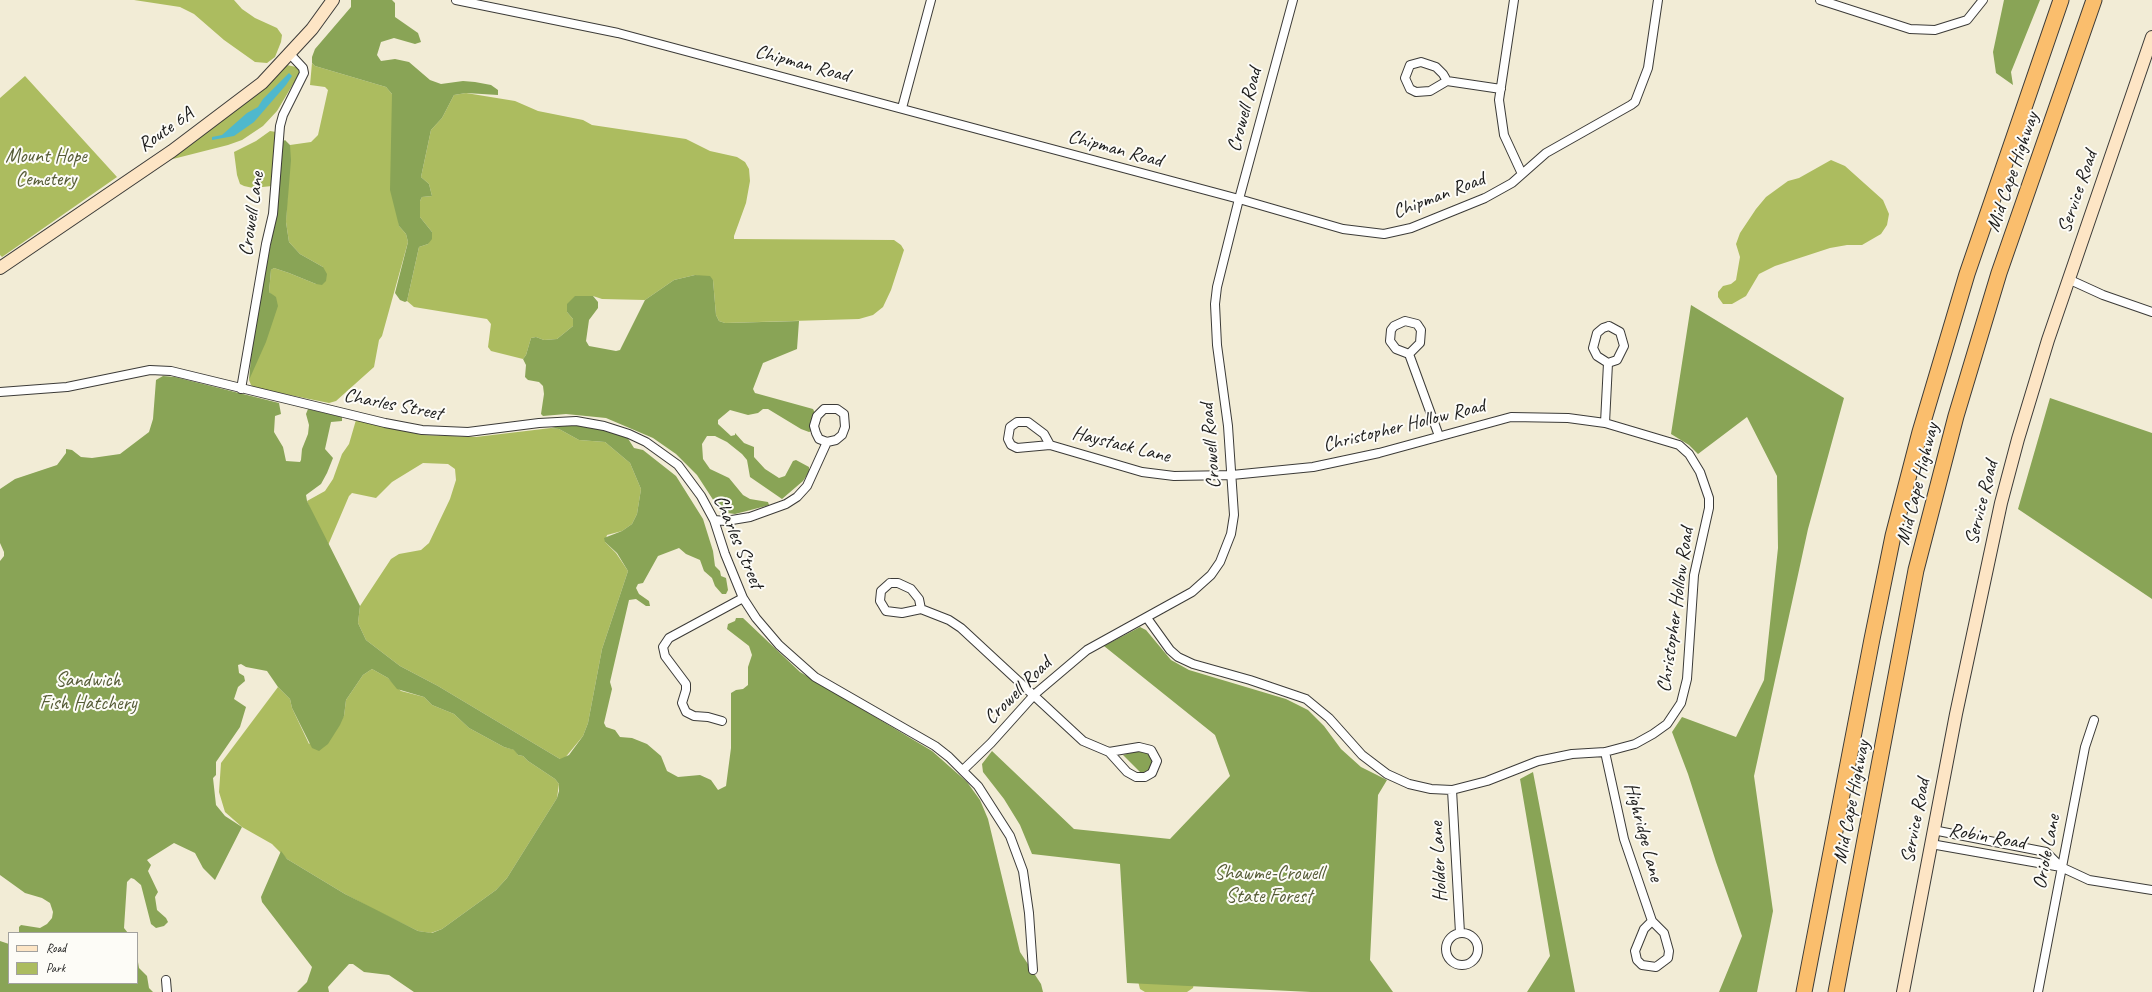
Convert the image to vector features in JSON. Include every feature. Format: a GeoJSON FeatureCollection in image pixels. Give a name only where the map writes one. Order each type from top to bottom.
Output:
{"type":"FeatureCollection","features":[{"type":"Feature","properties":{"kind":"highway","name":"Mid Cape Highway"},"geometry":{"type":"LineString","coordinates":[[1804,992],[1873,632],[1894,536],[1920,432],[1967,274],[2062,0]]}},
{"type":"Feature","properties":{"kind":"highway","name":"Mid Cape Highway"},"geometry":{"type":"LineString","coordinates":[[1836,992],[1916,570],[1956,416],[1999,273],[2094,0]]}},
{"type":"Feature","properties":{"kind":"street","name":"Route 6A"},"geometry":{"type":"LineString","coordinates":[[0,268],[172,151],[262,83],[312,29],[333,0]]}},
{"type":"Feature","properties":{"kind":"street","name":"Chipman Road"},"geometry":{"type":"LineString","coordinates":[[456,0],[618,33],[1238,199],[1343,230],[1384,234],[1411,228],[1485,198],[1512,182],[1546,152],[1635,102],[1648,68],[1658,0]]}},
{"type":"Feature","properties":{"kind":"street"},"geometry":{"type":"LineString","coordinates":[[902,108],[931,0]]}},
{"type":"Feature","properties":{"kind":"street","name":"Crowell Road"},"geometry":{"type":"LineString","coordinates":[[963,770],[991,743],[1035,694],[1087,650],[1192,592],[1211,575],[1220,562],[1231,534],[1234,515],[1232,475],[1217,345],[1215,304],[1217,287],[1238,199],[1293,0]]}},
{"type":"Feature","properties":{"kind":"street"},"geometry":{"type":"LineString","coordinates":[[1514,0],[1501,89],[1500,110],[1504,135],[1522,174]]}},
{"type":"Feature","properties":{"kind":"street"},"geometry":{"type":"LineString","coordinates":[[1820,0],[1910,29],[1935,30],[1966,20],[1983,0]]}},
{"type":"Feature","properties":{"kind":"street","name":"Service Road"},"geometry":{"type":"LineString","coordinates":[[1903,992],[1930,844],[1974,621],[2001,503],[2024,419],[2068,279],[2152,37]]}},
{"type":"Feature","properties":{"kind":"street","name":"Crowell Lane"},"geometry":{"type":"LineString","coordinates":[[241,389],[266,244],[273,214],[280,126],[283,114],[304,73],[303,68],[289,54]]}},
{"type":"Feature","properties":{"kind":"street"},"geometry":{"type":"LineString","coordinates":[[1447,81],[1443,74],[1436,68],[1420,62],[1410,66],[1406,78],[1410,89],[1422,93],[1430,91],[1447,81],[1501,89]]}},
{"type":"Feature","properties":{"kind":"street"},"geometry":{"type":"LineString","coordinates":[[2068,279],[2103,295],[2152,312]]}},
{"type":"Feature","properties":{"kind":"street"},"geometry":{"type":"LineString","coordinates":[[1409,354],[1420,342],[1421,330],[1417,324],[1405,320],[1394,326],[1391,330],[1390,341],[1396,349],[1409,354],[1439,436]]}},
{"type":"Feature","properties":{"kind":"street"},"geometry":{"type":"LineString","coordinates":[[1609,326],[1620,332],[1624,346],[1617,360],[1608,363],[1597,356],[1593,348],[1597,333],[1603,328],[1609,326]]}},
{"type":"Feature","properties":{"kind":"street"},"geometry":{"type":"LineString","coordinates":[[1605,423],[1608,363]]}},
{"type":"Feature","properties":{"kind":"street","name":"Charles Street"},"geometry":{"type":"LineString","coordinates":[[0,392],[34,391],[67,387],[150,370],[171,371],[241,389],[422,430],[468,432],[539,423],[576,421],[604,426],[629,434],[646,442],[678,465],[701,496],[714,520],[725,554],[743,598],[756,618],[779,645],[806,670],[876,712],[921,736],[942,751],[978,786],[1000,818],[1010,836],[1023,871],[1030,912],[1033,970]]}},
{"type":"Feature","properties":{"kind":"street"},"geometry":{"type":"LineString","coordinates":[[824,409],[837,409],[844,414],[845,427],[842,435],[836,440],[827,442],[819,439],[816,434],[814,426],[817,416],[824,409]]}},
{"type":"Feature","properties":{"kind":"street","name":"Christopher Hollow Road"},"geometry":{"type":"LineString","coordinates":[[1147,618],[1170,650],[1178,657],[1193,664],[1258,682],[1306,700],[1329,718],[1362,755],[1387,774],[1409,784],[1431,789],[1452,790],[1487,781],[1538,761],[1572,754],[1605,752],[1635,744],[1667,724],[1681,702],[1689,668],[1690,625],[1694,575],[1709,508],[1709,498],[1700,472],[1689,454],[1679,445],[1605,423],[1568,418],[1511,417],[1379,453],[1314,467],[1232,475]]}},
{"type":"Feature","properties":{"kind":"street","name":"Haystack Lane"},"geometry":{"type":"LineString","coordinates":[[1050,445],[1044,434],[1028,422],[1017,422],[1010,426],[1008,439],[1011,445],[1017,448],[1050,445],[1157,475],[1232,475]]}},
{"type":"Feature","properties":{"kind":"street"},"geometry":{"type":"LineString","coordinates":[[714,520],[726,521],[750,517],[786,504],[797,497],[807,486],[827,442]]}},
{"type":"Feature","properties":{"kind":"street"},"geometry":{"type":"LineString","coordinates":[[921,609],[919,599],[906,585],[898,582],[890,583],[881,591],[880,600],[886,611],[902,613],[921,609],[949,620],[961,628],[1035,694],[1083,741],[1109,752],[1127,772],[1136,777],[1150,776],[1156,767],[1155,755],[1147,749],[1135,747],[1109,752]]}},
{"type":"Feature","properties":{"kind":"street"},"geometry":{"type":"LineString","coordinates":[[722,721],[708,717],[694,716],[686,712],[682,703],[686,690],[686,684],[665,656],[663,648],[664,643],[669,638],[743,598]]}},
{"type":"Feature","properties":{"kind":"street","name":"Oriole Lane"},"geometry":{"type":"LineString","coordinates":[[2038,992],[2085,747],[2094,720]]}},
{"type":"Feature","properties":{"kind":"street","name":"Highridge Lane"},"geometry":{"type":"LineString","coordinates":[[1605,752],[1624,839],[1652,921],[1664,933],[1669,951],[1668,958],[1656,967],[1642,965],[1638,960],[1635,951],[1644,929],[1652,921]]}},
{"type":"Feature","properties":{"kind":"street","name":"Holder Lane"},"geometry":{"type":"LineString","coordinates":[[1452,790],[1460,933]]}},
{"type":"Feature","properties":{"kind":"street","name":"Robin Road"},"geometry":{"type":"LineString","coordinates":[[1933,830],[2046,852],[2061,867]]}},
{"type":"Feature","properties":{"kind":"street","name":"Robin Road"},"geometry":{"type":"LineString","coordinates":[[1930,844],[2061,867],[2089,880],[2152,890]]}},
{"type":"Feature","properties":{"kind":"street"},"geometry":{"type":"LineString","coordinates":[[1460,933],[1470,935],[1477,944],[1477,955],[1470,963],[1464,965],[1454,963],[1450,960],[1446,951],[1448,941],[1455,934],[1460,933]]}},
{"type":"Feature","properties":{"kind":"street"},"geometry":{"type":"LineString","coordinates":[[166,980],[167,992]]}},
{"type":"Feature","properties":{"kind":"green space"},"geometry":{"type":"Polygon","coordinates":[[[134,0],[234,0],[242,9],[255,18],[277,28],[282,35],[281,42],[275,57],[267,63],[255,62],[224,40],[194,14],[180,7],[134,0]]]}},
{"type":"Feature","properties":{"kind":"green space"},"geometry":{"type":"Polygon","coordinates":[[[351,0],[392,0],[395,3],[395,17],[418,33],[421,42],[415,44],[394,38],[381,42],[377,55],[381,61],[395,59],[409,62],[430,80],[441,84],[463,81],[475,82],[491,85],[498,90],[498,95],[466,93],[454,95],[442,118],[431,130],[421,177],[429,184],[432,196],[422,197],[420,201],[420,217],[432,232],[432,239],[428,244],[419,247],[407,301],[405,302],[400,300],[395,293],[408,242],[406,234],[399,226],[390,190],[392,94],[386,87],[315,66],[312,63],[312,57],[315,49],[351,7],[351,0]]]}},
{"type":"Feature","properties":{"kind":"green space"},"geometry":{"type":"Polygon","coordinates":[[[2004,0],[2040,0],[2011,72],[2013,85],[1996,73],[1993,52],[2004,0]]]}},
{"type":"Feature","properties":{"kind":"green space"},"geometry":{"type":"Polygon","coordinates":[[[312,63],[315,66],[386,87],[392,94],[399,226],[406,234],[408,242],[382,336],[379,340],[374,367],[336,401],[329,403],[255,388],[251,385],[249,380],[271,294],[269,292],[271,270],[274,268],[316,284],[323,267],[300,254],[289,242],[286,222],[290,145],[311,142],[318,135],[328,90],[325,87],[310,85],[312,63]]]}},
{"type":"Feature","properties":{"kind":"green space"},"geometry":{"type":"Polygon","coordinates":[[[287,65],[296,67],[299,70],[299,74],[277,111],[263,126],[242,140],[169,160],[243,105],[287,65]]]}},
{"type":"Feature","properties":{"kind":"green space","name":"Mount Hope Cemetery"},"geometry":{"type":"Polygon","coordinates":[[[25,76],[117,177],[2,257],[0,255],[0,98],[25,76]]]}},
{"type":"Feature","properties":{"kind":"green space"},"geometry":{"type":"Polygon","coordinates":[[[466,93],[515,101],[538,111],[583,120],[592,125],[686,139],[710,151],[737,157],[745,162],[749,169],[750,181],[746,203],[734,239],[894,240],[901,245],[904,250],[891,290],[883,307],[873,315],[859,319],[725,323],[719,321],[716,315],[713,280],[695,275],[674,280],[645,300],[602,299],[593,296],[567,312],[573,319],[573,326],[557,339],[544,340],[536,337],[531,338],[526,355],[523,359],[491,351],[488,347],[491,324],[487,319],[414,307],[407,301],[419,247],[428,244],[432,232],[420,217],[420,201],[422,197],[432,196],[429,184],[421,177],[431,130],[442,118],[454,95],[466,93]]]}},
{"type":"Feature","properties":{"kind":"green space"},"geometry":{"type":"Polygon","coordinates":[[[270,131],[276,132],[272,186],[253,188],[240,184],[237,175],[234,152],[256,141],[270,131]]]}},
{"type":"Feature","properties":{"kind":"green space"},"geometry":{"type":"Polygon","coordinates":[[[285,140],[290,145],[291,160],[286,222],[289,242],[300,254],[323,267],[327,274],[326,281],[322,285],[316,284],[274,268],[271,270],[269,292],[276,297],[278,306],[266,342],[249,380],[253,334],[274,227],[281,143],[285,140]]]}},
{"type":"Feature","properties":{"kind":"green space"},"geometry":{"type":"Polygon","coordinates":[[[1831,160],[1845,166],[1883,200],[1889,214],[1887,225],[1881,234],[1862,245],[1847,245],[1830,248],[1775,266],[1759,274],[1746,296],[1732,304],[1723,304],[1718,297],[1718,292],[1723,286],[1731,284],[1736,280],[1740,257],[1736,244],[1740,233],[1756,209],[1766,197],[1788,181],[1799,178],[1831,160]]]}},
{"type":"Feature","properties":{"kind":"green space"},"geometry":{"type":"Polygon","coordinates":[[[695,275],[710,276],[713,280],[716,315],[719,321],[725,323],[799,321],[797,349],[763,363],[753,389],[755,393],[813,409],[815,413],[812,431],[809,432],[801,429],[768,409],[763,409],[758,413],[748,415],[730,410],[718,420],[718,424],[731,436],[735,435],[735,433],[744,443],[754,447],[754,457],[765,469],[779,478],[785,476],[793,461],[796,460],[809,467],[809,472],[803,481],[782,499],[750,477],[747,460],[742,454],[727,442],[715,436],[707,436],[702,444],[703,459],[710,469],[729,478],[743,495],[750,499],[768,502],[769,505],[735,514],[721,512],[697,475],[676,454],[653,438],[606,418],[566,414],[543,416],[541,414],[544,394],[543,386],[539,382],[528,380],[525,377],[526,365],[523,359],[526,355],[531,338],[536,337],[544,340],[557,339],[573,326],[573,319],[567,312],[567,304],[575,296],[593,296],[598,302],[598,308],[589,320],[586,341],[589,346],[616,351],[620,350],[645,300],[674,280],[695,275]]]}},
{"type":"Feature","properties":{"kind":"green space"},"geometry":{"type":"Polygon","coordinates":[[[1691,305],[1844,398],[1808,529],[1754,776],[1773,911],[1757,992],[1719,992],[1742,936],[1716,862],[1688,774],[1672,732],[1682,717],[1736,737],[1764,680],[1778,548],[1777,476],[1747,417],[1698,454],[1689,445],[1671,434],[1691,305]]]}},
{"type":"Feature","properties":{"kind":"green space","name":"Sandwich Fish Hatchery"},"geometry":{"type":"Polygon","coordinates":[[[163,376],[175,377],[279,403],[281,414],[275,416],[274,432],[283,447],[286,461],[300,462],[301,460],[302,449],[308,434],[309,425],[306,414],[308,409],[342,417],[342,421],[331,422],[325,449],[333,458],[327,473],[321,484],[306,495],[307,501],[360,606],[358,623],[366,640],[400,666],[438,686],[560,759],[569,755],[583,736],[588,723],[602,649],[628,571],[617,553],[605,542],[604,538],[622,531],[632,524],[637,514],[641,489],[630,463],[605,442],[579,440],[559,429],[551,428],[564,425],[577,425],[602,429],[627,437],[634,448],[643,450],[676,476],[703,519],[713,551],[715,566],[720,571],[721,576],[726,578],[728,590],[726,594],[722,594],[715,586],[712,578],[704,571],[700,560],[686,554],[679,548],[658,556],[643,583],[638,584],[636,588],[639,594],[649,601],[650,606],[646,606],[636,599],[629,600],[610,682],[612,689],[604,723],[606,727],[615,730],[620,737],[632,738],[647,744],[661,756],[667,771],[678,777],[700,775],[711,780],[718,790],[726,786],[731,748],[731,693],[736,690],[743,689],[748,685],[748,667],[752,655],[749,646],[727,629],[728,624],[735,621],[736,618],[743,618],[800,672],[932,751],[967,782],[980,800],[988,819],[1020,952],[1041,984],[1043,992],[414,992],[389,975],[364,972],[353,964],[349,964],[328,987],[329,992],[297,992],[307,982],[312,967],[262,902],[261,897],[281,851],[287,859],[345,894],[418,931],[432,933],[442,929],[496,890],[507,878],[557,798],[559,791],[559,784],[555,779],[523,756],[518,755],[514,750],[504,747],[469,728],[454,714],[432,705],[424,697],[397,689],[388,678],[372,669],[363,675],[346,700],[344,716],[340,725],[328,744],[319,751],[312,748],[292,708],[290,699],[278,687],[267,671],[246,667],[241,664],[238,665],[239,673],[244,676],[245,681],[238,687],[234,699],[246,707],[240,727],[216,762],[216,775],[213,778],[216,805],[225,816],[242,827],[215,880],[203,868],[195,853],[174,843],[147,860],[151,865],[148,871],[158,892],[155,897],[157,910],[166,918],[168,922],[164,926],[156,928],[151,924],[141,885],[131,878],[127,882],[124,928],[127,932],[19,932],[19,927],[21,925],[40,928],[47,924],[52,918],[53,912],[50,903],[42,898],[25,893],[0,875],[0,561],[4,556],[4,552],[0,543],[0,489],[15,479],[57,465],[66,453],[66,449],[72,450],[81,457],[92,458],[120,454],[149,432],[153,419],[156,380],[163,376]]]}},
{"type":"Feature","properties":{"kind":"green space"},"geometry":{"type":"Polygon","coordinates":[[[2050,398],[2152,433],[2152,599],[2018,509],[2050,398]]]}},
{"type":"Feature","properties":{"kind":"green space"},"geometry":{"type":"Polygon","coordinates":[[[356,420],[422,435],[476,437],[551,428],[559,429],[579,440],[605,442],[630,463],[641,489],[637,514],[632,524],[622,531],[607,535],[605,542],[616,553],[628,571],[602,649],[588,723],[583,736],[564,759],[560,759],[438,686],[400,666],[366,640],[358,623],[360,606],[391,559],[399,554],[421,550],[429,543],[450,499],[456,480],[455,469],[448,464],[423,463],[392,482],[376,498],[352,493],[349,496],[326,550],[307,501],[325,491],[333,479],[342,454],[349,444],[356,420]]]}},
{"type":"Feature","properties":{"kind":"green space","name":"Shawme-Crowell State Forest"},"geometry":{"type":"Polygon","coordinates":[[[1140,627],[1146,630],[1171,660],[1189,670],[1286,699],[1308,710],[1324,726],[1341,749],[1361,767],[1387,780],[1378,795],[1370,960],[1393,992],[1311,992],[1127,983],[1120,864],[1032,854],[1020,825],[1004,799],[983,772],[982,764],[992,751],[1074,829],[1170,839],[1230,776],[1215,735],[1104,646],[1140,627]]]}},
{"type":"Feature","properties":{"kind":"green space"},"geometry":{"type":"Polygon","coordinates":[[[372,669],[388,678],[401,691],[424,697],[432,705],[454,714],[469,728],[504,747],[515,750],[518,755],[523,756],[555,779],[559,784],[557,798],[507,878],[496,890],[442,929],[431,933],[418,931],[373,909],[287,859],[272,844],[242,827],[225,812],[219,792],[221,763],[278,687],[290,699],[292,708],[309,744],[344,716],[346,700],[363,675],[372,669]]]}},
{"type":"Feature","properties":{"kind":"green space"},"geometry":{"type":"Polygon","coordinates":[[[1138,751],[1148,753],[1153,760],[1151,770],[1143,775],[1123,755],[1138,751]]]}},
{"type":"Feature","properties":{"kind":"green space"},"geometry":{"type":"Polygon","coordinates":[[[1533,772],[1575,992],[1527,992],[1550,956],[1520,779],[1533,772]]]}},
{"type":"Feature","properties":{"kind":"green space"},"geometry":{"type":"Polygon","coordinates":[[[0,941],[8,944],[8,984],[138,984],[138,962],[139,968],[147,976],[149,988],[153,992],[0,992],[0,941]]]}},
{"type":"Feature","properties":{"kind":"green space"},"geometry":{"type":"Polygon","coordinates":[[[1195,979],[1193,988],[1187,992],[1145,992],[1140,989],[1138,981],[1195,979]]]}},
{"type":"Feature","properties":{"kind":"water"},"geometry":{"type":"Polygon","coordinates":[[[289,73],[292,76],[286,85],[254,122],[234,136],[212,140],[212,137],[222,135],[247,113],[258,107],[263,99],[289,73]]]}}]}
